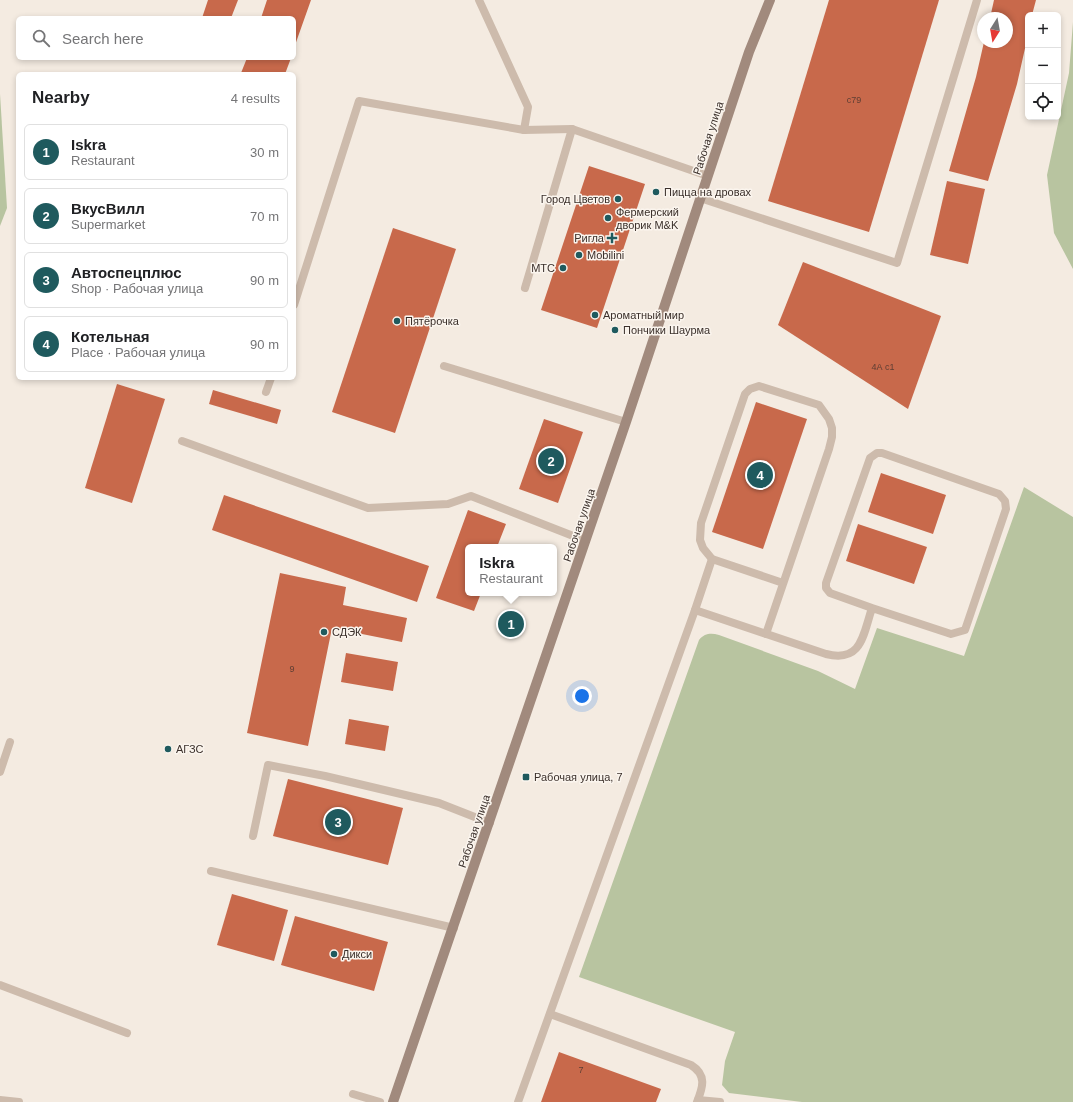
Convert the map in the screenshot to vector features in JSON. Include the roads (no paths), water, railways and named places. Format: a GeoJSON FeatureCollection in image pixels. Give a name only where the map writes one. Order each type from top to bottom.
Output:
{"type":"FeatureCollection","features":[{"type":"Feature","properties":{"kind":"street","name":"Рабочая улица"},"geometry":{"type":"LineString","coordinates":[[394,1102],[586,541],[749,52],[770,0]]}},
{"type":"Feature","properties":{"kind":"lane"},"geometry":{"type":"LineString","coordinates":[[479,0],[528,108],[524,130]]}},
{"type":"Feature","properties":{"kind":"lane"},"geometry":{"type":"LineString","coordinates":[[700,198],[897,263],[977,0]]}},
{"type":"Feature","properties":{"kind":"lane"},"geometry":{"type":"LineString","coordinates":[[296,299],[359,101],[524,130],[572,129],[708,176]]}},
{"type":"Feature","properties":{"kind":"lane"},"geometry":{"type":"LineString","coordinates":[[524,288],[572,129]]}},
{"type":"Feature","properties":{"kind":"lane"},"geometry":{"type":"LineString","coordinates":[[444,366],[626,422]]}},
{"type":"Feature","properties":{"kind":"lane"},"geometry":{"type":"LineString","coordinates":[[266,392],[270,380]]}},
{"type":"Feature","properties":{"kind":"lane"},"geometry":{"type":"LineString","coordinates":[[766,634],[832,437],[829,419],[819,405],[759,386],[750,389],[745,394],[701,523],[700,540],[703,548],[712,559],[783,583]]}},
{"type":"Feature","properties":{"kind":"lane"},"geometry":{"type":"LineString","coordinates":[[182,441],[368,508],[448,504],[471,496],[586,541]]}},
{"type":"Feature","properties":{"kind":"lane"},"geometry":{"type":"LineString","coordinates":[[882,453],[999,494],[1003,497],[1006,509],[965,630],[961,633],[951,634],[872,608],[830,594],[826,588],[826,583],[867,462],[873,455],[882,453]]}},
{"type":"Feature","properties":{"kind":"lane"},"geometry":{"type":"LineString","coordinates":[[518,1102],[712,559]]}},
{"type":"Feature","properties":{"kind":"lane"},"geometry":{"type":"LineString","coordinates":[[695,610],[838,657],[846,656],[859,646],[872,608]]}},
{"type":"Feature","properties":{"kind":"lane"},"geometry":{"type":"LineString","coordinates":[[0,772],[10,742]]}},
{"type":"Feature","properties":{"kind":"lane"},"geometry":{"type":"LineString","coordinates":[[253,836],[268,765],[325,776],[439,803],[490,823]]}},
{"type":"Feature","properties":{"kind":"lane"},"geometry":{"type":"LineString","coordinates":[[211,871],[454,928]]}},
{"type":"Feature","properties":{"kind":"lane"},"geometry":{"type":"LineString","coordinates":[[0,985],[127,1033]]}},
{"type":"Feature","properties":{"kind":"lane"},"geometry":{"type":"LineString","coordinates":[[550,1014],[691,1065],[698,1069],[703,1078],[704,1085],[698,1101],[720,1102]]}},
{"type":"Feature","properties":{"kind":"lane"},"geometry":{"type":"LineString","coordinates":[[353,1094],[380,1102]]}},
{"type":"Feature","properties":{"kind":"lane"},"geometry":{"type":"LineString","coordinates":[[0,1100],[19,1102]]}},
{"type":"Feature","properties":{"kind":"place","name":"Пицца на дровах"},"geometry":{"type":"Point","coordinates":[656,192]}},
{"type":"Feature","properties":{"kind":"place","name":"Город Цветов"},"geometry":{"type":"Point","coordinates":[618,199]}},
{"type":"Feature","properties":{"kind":"place","name":"Фермерский дворик М&K"},"geometry":{"type":"Point","coordinates":[608,218]}},
{"type":"Feature","properties":{"kind":"place","name":"Ригла"},"geometry":{"type":"Point","coordinates":[612,238]}},
{"type":"Feature","properties":{"kind":"place","name":"Mobilini"},"geometry":{"type":"Point","coordinates":[579,255]}},
{"type":"Feature","properties":{"kind":"place","name":"МТС"},"geometry":{"type":"Point","coordinates":[563,268]}},
{"type":"Feature","properties":{"kind":"place","name":"Ароматный мир"},"geometry":{"type":"Point","coordinates":[595,315]}},
{"type":"Feature","properties":{"kind":"place","name":"Пятёрочка"},"geometry":{"type":"Point","coordinates":[397,321]}},
{"type":"Feature","properties":{"kind":"place","name":"Пончики Шаурма"},"geometry":{"type":"Point","coordinates":[615,330]}},
{"type":"Feature","properties":{"kind":"place","name":"ВкусВилл"},"geometry":{"type":"Point","coordinates":[551,461]}},
{"type":"Feature","properties":{"kind":"place","name":"Котельная"},"geometry":{"type":"Point","coordinates":[760,475]}},
{"type":"Feature","properties":{"kind":"place","name":"Iskra"},"geometry":{"type":"Point","coordinates":[511,624]}},
{"type":"Feature","properties":{"kind":"place","name":"СДЭК"},"geometry":{"type":"Point","coordinates":[324,632]}},
{"type":"Feature","properties":{"kind":"place","name":"АГЗС"},"geometry":{"type":"Point","coordinates":[168,749]}},
{"type":"Feature","properties":{"kind":"place","name":"Рабочая улица, 7"},"geometry":{"type":"Point","coordinates":[526,777]}},
{"type":"Feature","properties":{"kind":"place","name":"Автоспецплюс"},"geometry":{"type":"Point","coordinates":[338,822]}},
{"type":"Feature","properties":{"kind":"place","name":"Дикси"},"geometry":{"type":"Point","coordinates":[334,954]}}]}
